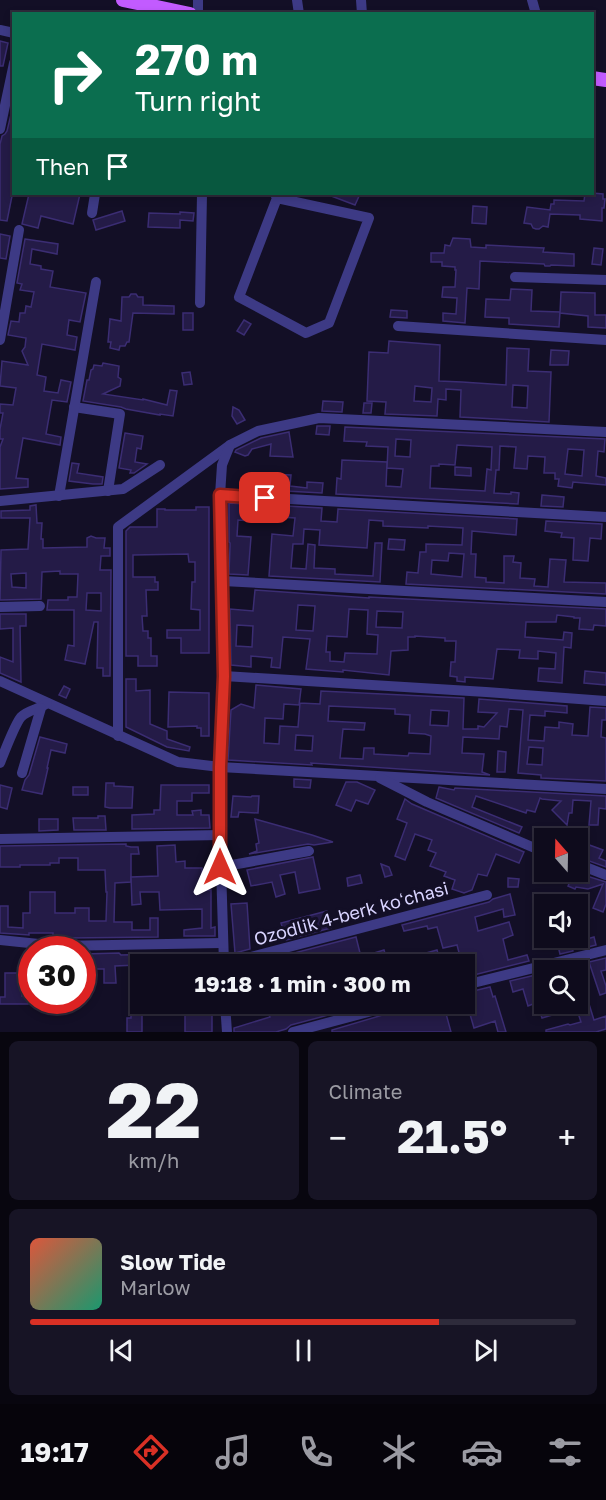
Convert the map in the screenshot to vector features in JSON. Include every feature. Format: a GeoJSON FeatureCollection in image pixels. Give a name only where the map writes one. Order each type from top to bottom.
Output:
{"type":"FeatureCollection","features":[{"type":"Feature","properties":{"kind":"main road"},"geometry":{"type":"LineString","coordinates":[[123,0],[180,12]]}},
{"type":"Feature","properties":{"kind":"street"},"geometry":{"type":"LineString","coordinates":[[0,129],[12,72]]}},
{"type":"Feature","properties":{"kind":"street"},"geometry":{"type":"LineString","coordinates":[[92,213],[95,195]]}},
{"type":"Feature","properties":{"kind":"street"},"geometry":{"type":"LineString","coordinates":[[200,303],[202,195]]}},
{"type":"Feature","properties":{"kind":"street"},"geometry":{"type":"LineString","coordinates":[[276,196],[369,218],[329,324],[306,333],[239,297],[276,196]]}},
{"type":"Feature","properties":{"kind":"street"},"geometry":{"type":"LineString","coordinates":[[0,340],[19,230]]}},
{"type":"Feature","properties":{"kind":"street"},"geometry":{"type":"LineString","coordinates":[[515,277],[606,280]]}},
{"type":"Feature","properties":{"kind":"street"},"geometry":{"type":"LineString","coordinates":[[58,496],[96,282]]}},
{"type":"Feature","properties":{"kind":"street"},"geometry":{"type":"LineString","coordinates":[[398,326],[606,340]]}},
{"type":"Feature","properties":{"kind":"street"},"geometry":{"type":"LineString","coordinates":[[74,407],[120,414],[108,491]]}},
{"type":"Feature","properties":{"kind":"street"},"geometry":{"type":"LineString","coordinates":[[118,736],[118,527],[230,445],[258,431],[320,418],[606,432]]}},
{"type":"Feature","properties":{"kind":"street"},"geometry":{"type":"LineString","coordinates":[[223,954],[220,767],[224,676],[220,495],[222,465],[230,445]]}},
{"type":"Feature","properties":{"kind":"street"},"geometry":{"type":"LineString","coordinates":[[0,501],[123,489],[160,465]]}},
{"type":"Feature","properties":{"kind":"street"},"geometry":{"type":"LineString","coordinates":[[220,495],[606,517]]}},
{"type":"Feature","properties":{"kind":"street"},"geometry":{"type":"LineString","coordinates":[[223,581],[606,602]]}},
{"type":"Feature","properties":{"kind":"street"},"geometry":{"type":"LineString","coordinates":[[0,607],[40,606]]}},
{"type":"Feature","properties":{"kind":"street"},"geometry":{"type":"LineString","coordinates":[[224,676],[606,701]]}},
{"type":"Feature","properties":{"kind":"street"},"geometry":{"type":"LineString","coordinates":[[0,681],[44,706],[178,762],[220,767],[606,789]]}},
{"type":"Feature","properties":{"kind":"street"},"geometry":{"type":"LineString","coordinates":[[0,763],[20,718],[31,710],[44,706]]}},
{"type":"Feature","properties":{"kind":"street"},"geometry":{"type":"LineString","coordinates":[[22,773],[44,706]]}},
{"type":"Feature","properties":{"kind":"street"},"geometry":{"type":"LineString","coordinates":[[377,776],[426,802],[534,848]]}},
{"type":"Feature","properties":{"kind":"street"},"geometry":{"type":"LineString","coordinates":[[0,839],[220,835]]}},
{"type":"Feature","properties":{"kind":"street"},"geometry":{"type":"LineString","coordinates":[[220,867],[309,851]]}},
{"type":"Feature","properties":{"kind":"street"},"geometry":{"type":"LineString","coordinates":[[588,868],[606,875]]}},
{"type":"Feature","properties":{"kind":"street","name":"Ozodlik 4-berk koʻchasi"},"geometry":{"type":"LineString","coordinates":[[262,954],[486,895]]}},
{"type":"Feature","properties":{"kind":"street"},"geometry":{"type":"LineString","coordinates":[[0,940],[58,946],[222,943]]}},
{"type":"Feature","properties":{"kind":"street"},"geometry":{"type":"LineString","coordinates":[[475,983],[606,950]]}},
{"type":"Feature","properties":{"kind":"street"},"geometry":{"type":"LineString","coordinates":[[226,1014],[227,1032]]}},
{"type":"Feature","properties":{"kind":"street"},"geometry":{"type":"LineString","coordinates":[[293,1032],[361,1014]]}},
{"type":"Feature","properties":{"kind":"building"},"geometry":{"type":"Polygon","coordinates":[[[0,41],[8,43],[3,66],[0,66],[0,41]]]}},
{"type":"Feature","properties":{"kind":"building"},"geometry":{"type":"Polygon","coordinates":[[[12,110],[12,195],[14,196],[12,196],[7,221],[0,220],[0,144],[2,136],[7,131],[12,110]]]}},
{"type":"Feature","properties":{"kind":"building"},"geometry":{"type":"Polygon","coordinates":[[[603,194],[603,199],[605,199],[602,221],[580,219],[580,215],[550,214],[548,227],[543,226],[536,229],[531,224],[524,223],[527,207],[550,210],[554,200],[584,201],[585,195],[603,194]]]}},
{"type":"Feature","properties":{"kind":"building"},"geometry":{"type":"Polygon","coordinates":[[[29,195],[80,195],[73,224],[41,216],[38,228],[22,224],[29,195]]]}},
{"type":"Feature","properties":{"kind":"building"},"geometry":{"type":"Polygon","coordinates":[[[329,195],[360,195],[355,205],[329,195]]]}},
{"type":"Feature","properties":{"kind":"building"},"geometry":{"type":"Polygon","coordinates":[[[473,206],[487,207],[486,224],[472,223],[473,206]]]}},
{"type":"Feature","properties":{"kind":"building"},"geometry":{"type":"Polygon","coordinates":[[[122,211],[125,221],[96,230],[93,220],[122,211]]]}},
{"type":"Feature","properties":{"kind":"building"},"geometry":{"type":"Polygon","coordinates":[[[180,212],[194,213],[193,221],[180,220],[180,228],[148,227],[149,213],[180,214],[180,212]]]}},
{"type":"Feature","properties":{"kind":"building"},"geometry":{"type":"Polygon","coordinates":[[[0,234],[10,236],[6,259],[0,258],[0,234]]]}},
{"type":"Feature","properties":{"kind":"building"},"geometry":{"type":"Polygon","coordinates":[[[453,238],[470,239],[471,247],[486,248],[486,245],[544,248],[543,252],[574,254],[574,266],[480,261],[479,289],[467,288],[465,323],[443,321],[443,313],[456,314],[457,298],[442,297],[443,287],[455,287],[456,270],[455,267],[442,266],[442,262],[431,262],[431,253],[444,253],[445,245],[450,246],[453,238]]]}},
{"type":"Feature","properties":{"kind":"building"},"geometry":{"type":"Polygon","coordinates":[[[25,239],[58,244],[57,254],[32,249],[30,264],[53,271],[50,287],[86,293],[80,322],[69,320],[67,335],[77,337],[75,350],[42,344],[37,375],[46,377],[44,391],[58,393],[61,380],[71,382],[67,402],[52,400],[46,434],[61,437],[60,445],[23,438],[16,478],[28,479],[28,487],[0,489],[0,447],[3,439],[0,439],[0,429],[3,413],[0,413],[0,404],[13,405],[16,388],[0,386],[2,361],[28,365],[22,351],[26,338],[8,335],[11,321],[19,322],[20,313],[25,313],[26,306],[31,307],[34,292],[20,290],[22,284],[17,283],[25,239]]]}},
{"type":"Feature","properties":{"kind":"building"},"geometry":{"type":"Polygon","coordinates":[[[594,248],[603,249],[601,265],[592,264],[594,248]]]}},
{"type":"Feature","properties":{"kind":"building"},"geometry":{"type":"Polygon","coordinates":[[[511,289],[532,290],[531,311],[560,312],[559,327],[509,324],[509,318],[485,317],[486,299],[510,300],[511,289]]]}},
{"type":"Feature","properties":{"kind":"building"},"geometry":{"type":"Polygon","coordinates":[[[561,292],[595,293],[595,315],[606,315],[606,328],[588,327],[588,316],[560,313],[561,292]]]}},
{"type":"Feature","properties":{"kind":"building"},"geometry":{"type":"Polygon","coordinates":[[[131,294],[143,297],[143,305],[174,306],[174,314],[133,313],[129,342],[125,346],[120,346],[119,350],[110,348],[111,342],[108,342],[110,319],[121,321],[122,297],[129,297],[131,294]]]}},
{"type":"Feature","properties":{"kind":"building"},"geometry":{"type":"Polygon","coordinates":[[[391,310],[407,311],[407,318],[390,317],[391,310]]]}},
{"type":"Feature","properties":{"kind":"building"},"geometry":{"type":"Polygon","coordinates":[[[183,313],[193,313],[193,330],[183,330],[183,313]]]}},
{"type":"Feature","properties":{"kind":"building"},"geometry":{"type":"Polygon","coordinates":[[[244,320],[251,324],[244,335],[237,331],[244,320]]]}},
{"type":"Feature","properties":{"kind":"building"},"geometry":{"type":"Polygon","coordinates":[[[389,341],[440,345],[439,381],[506,385],[507,348],[529,349],[528,371],[551,372],[549,422],[460,417],[461,390],[446,389],[446,400],[438,399],[437,416],[385,414],[386,402],[367,401],[369,352],[388,353],[389,341]],[[513,385],[512,407],[527,408],[528,386],[513,385]],[[415,386],[414,401],[431,402],[432,388],[415,386]]]}},
{"type":"Feature","properties":{"kind":"building"},"geometry":{"type":"Polygon","coordinates":[[[551,350],[569,351],[568,365],[550,365],[551,350]]]}},
{"type":"Feature","properties":{"kind":"building"},"geometry":{"type":"Polygon","coordinates":[[[103,363],[119,366],[118,377],[121,379],[120,386],[103,394],[143,399],[167,405],[170,390],[177,391],[173,416],[83,401],[91,370],[94,365],[102,366],[103,363]]]}},
{"type":"Feature","properties":{"kind":"building"},"geometry":{"type":"Polygon","coordinates":[[[190,372],[192,384],[184,385],[182,373],[190,372]]]}},
{"type":"Feature","properties":{"kind":"building"},"geometry":{"type":"Polygon","coordinates":[[[323,401],[343,402],[342,412],[322,411],[323,401]]]}},
{"type":"Feature","properties":{"kind":"building"},"geometry":{"type":"Polygon","coordinates":[[[364,403],[372,403],[371,413],[363,413],[364,403]]]}},
{"type":"Feature","properties":{"kind":"building"},"geometry":{"type":"Polygon","coordinates":[[[233,407],[239,410],[245,420],[237,424],[232,416],[233,407]]]}},
{"type":"Feature","properties":{"kind":"building"},"geometry":{"type":"Polygon","coordinates":[[[317,426],[330,426],[329,435],[316,434],[317,426]]]}},
{"type":"Feature","properties":{"kind":"building"},"geometry":{"type":"Polygon","coordinates":[[[345,427],[605,439],[604,452],[598,451],[596,476],[606,478],[606,485],[573,482],[572,488],[558,486],[559,479],[555,479],[555,473],[544,473],[545,457],[528,456],[527,469],[514,468],[516,447],[500,446],[499,470],[496,470],[494,493],[519,493],[518,504],[336,494],[337,478],[341,479],[342,460],[387,462],[386,486],[401,487],[403,469],[387,468],[388,447],[366,446],[367,442],[344,441],[345,427]],[[396,439],[395,456],[410,457],[411,440],[396,439]],[[457,445],[455,465],[431,466],[430,488],[485,491],[487,469],[491,470],[492,447],[457,445]],[[568,449],[565,474],[582,476],[584,450],[568,449]]]}},
{"type":"Feature","properties":{"kind":"building"},"geometry":{"type":"Polygon","coordinates":[[[289,432],[293,457],[270,456],[271,444],[252,449],[245,456],[235,452],[261,438],[289,432]]]}},
{"type":"Feature","properties":{"kind":"building"},"geometry":{"type":"Polygon","coordinates":[[[125,433],[143,436],[141,449],[137,448],[135,462],[147,464],[134,473],[130,473],[131,470],[119,468],[125,433]]]}},
{"type":"Feature","properties":{"kind":"building"},"geometry":{"type":"Polygon","coordinates":[[[72,463],[79,464],[77,473],[103,477],[102,484],[69,481],[72,463]]]}},
{"type":"Feature","properties":{"kind":"building"},"geometry":{"type":"Polygon","coordinates":[[[455,467],[471,468],[471,476],[455,475],[455,467]]]}},
{"type":"Feature","properties":{"kind":"building"},"geometry":{"type":"Polygon","coordinates":[[[269,474],[291,475],[290,486],[307,488],[307,482],[323,483],[322,493],[267,490],[269,474]]]}},
{"type":"Feature","properties":{"kind":"building"},"geometry":{"type":"Polygon","coordinates":[[[542,495],[564,497],[563,507],[541,506],[542,495]]]}},
{"type":"Feature","properties":{"kind":"building"},"geometry":{"type":"Polygon","coordinates":[[[229,503],[322,508],[321,521],[337,522],[338,509],[517,519],[516,535],[472,531],[471,554],[476,554],[475,577],[486,578],[486,582],[504,583],[504,556],[514,556],[513,562],[521,563],[520,578],[535,579],[534,586],[548,587],[550,559],[566,560],[564,582],[606,583],[606,594],[406,584],[407,572],[418,573],[420,552],[426,552],[426,544],[462,545],[463,528],[383,526],[383,521],[369,520],[367,548],[319,545],[320,530],[304,529],[303,544],[293,544],[291,568],[306,569],[308,544],[315,545],[314,568],[335,569],[335,574],[373,576],[375,543],[382,543],[380,582],[269,576],[272,534],[293,536],[295,518],[267,516],[267,512],[251,511],[251,521],[238,520],[237,536],[251,537],[248,575],[229,574],[229,503]],[[449,553],[448,561],[432,560],[431,574],[462,577],[464,554],[449,553]]]}},
{"type":"Feature","properties":{"kind":"building"},"geometry":{"type":"Polygon","coordinates":[[[36,505],[37,523],[42,523],[43,548],[87,547],[87,538],[91,536],[105,538],[104,548],[110,548],[110,556],[101,556],[100,570],[111,570],[110,676],[103,676],[103,668],[97,668],[98,622],[94,622],[85,664],[65,660],[68,645],[74,646],[74,610],[47,610],[48,600],[68,600],[68,597],[77,597],[78,574],[60,574],[60,571],[42,572],[41,599],[0,600],[1,550],[28,549],[30,518],[1,518],[1,511],[30,510],[30,506],[36,505]],[[26,573],[11,574],[12,587],[26,588],[26,573]],[[87,593],[86,610],[101,611],[101,593],[87,593]]]}},
{"type":"Feature","properties":{"kind":"building"},"geometry":{"type":"Polygon","coordinates":[[[196,507],[209,507],[209,653],[181,653],[181,638],[167,638],[167,630],[200,630],[200,610],[191,609],[195,562],[189,562],[188,554],[133,555],[133,577],[155,577],[155,582],[158,582],[158,590],[146,590],[147,616],[142,616],[143,631],[148,631],[148,638],[151,638],[151,656],[157,656],[157,666],[138,666],[138,656],[126,656],[126,531],[130,527],[157,527],[157,509],[196,510],[196,507]]]}},
{"type":"Feature","properties":{"kind":"building"},"geometry":{"type":"Polygon","coordinates":[[[546,521],[602,524],[601,539],[590,538],[588,561],[573,560],[574,538],[561,537],[562,533],[545,531],[546,521]]]}},
{"type":"Feature","properties":{"kind":"building"},"geometry":{"type":"Polygon","coordinates":[[[389,539],[405,540],[404,550],[388,549],[389,539]]]}},
{"type":"Feature","properties":{"kind":"building"},"geometry":{"type":"Polygon","coordinates":[[[255,590],[369,598],[606,609],[606,626],[594,625],[593,630],[579,629],[580,618],[557,615],[556,622],[526,622],[525,637],[563,640],[564,632],[572,633],[571,648],[564,647],[562,683],[538,681],[539,668],[555,669],[556,653],[538,651],[538,659],[519,658],[520,650],[497,649],[493,679],[465,677],[465,682],[457,681],[457,677],[450,676],[451,662],[455,662],[456,641],[445,641],[445,638],[408,637],[408,650],[391,651],[389,675],[306,669],[310,639],[283,637],[280,668],[271,667],[272,658],[251,656],[251,667],[231,665],[230,609],[253,611],[255,590]],[[298,605],[296,630],[313,631],[315,606],[298,605]],[[349,609],[347,637],[327,636],[326,652],[330,652],[330,661],[344,662],[345,653],[377,654],[378,635],[367,634],[368,610],[349,609]],[[377,611],[376,627],[402,628],[403,612],[377,611]],[[237,625],[236,646],[252,647],[253,626],[237,625]]]}},
{"type":"Feature","properties":{"kind":"building"},"geometry":{"type":"Polygon","coordinates":[[[0,614],[26,614],[26,626],[20,626],[21,682],[0,673],[0,657],[13,662],[13,628],[0,629],[0,614]]]}},
{"type":"Feature","properties":{"kind":"building"},"geometry":{"type":"Polygon","coordinates":[[[585,671],[606,673],[606,685],[584,683],[585,671]]]}},
{"type":"Feature","properties":{"kind":"building"},"geometry":{"type":"Polygon","coordinates":[[[126,679],[136,679],[136,691],[150,690],[150,724],[167,731],[167,739],[190,747],[189,751],[167,747],[126,727],[126,679]]]}},
{"type":"Feature","properties":{"kind":"building"},"geometry":{"type":"Polygon","coordinates":[[[256,685],[301,689],[299,705],[284,704],[283,719],[265,718],[264,743],[279,744],[280,726],[298,727],[300,703],[320,704],[321,691],[464,698],[463,729],[484,727],[497,713],[478,712],[479,699],[567,706],[567,713],[545,711],[545,716],[530,715],[528,740],[544,741],[545,727],[559,728],[559,722],[573,724],[572,735],[588,736],[590,707],[606,708],[606,720],[602,720],[601,737],[606,738],[606,781],[541,778],[541,775],[518,773],[523,710],[509,709],[507,727],[500,726],[499,739],[463,737],[462,753],[484,754],[482,772],[490,775],[228,760],[231,710],[241,704],[254,708],[256,685]],[[329,706],[328,721],[365,723],[364,730],[343,729],[340,758],[363,759],[364,748],[374,748],[374,754],[408,756],[409,753],[430,754],[431,736],[409,733],[410,715],[395,714],[395,709],[329,706]],[[431,710],[430,725],[448,726],[449,711],[431,710]],[[296,735],[295,750],[312,751],[313,736],[296,735]],[[529,747],[527,764],[542,765],[543,748],[529,747]]]}},
{"type":"Feature","properties":{"kind":"building"},"geometry":{"type":"Polygon","coordinates":[[[64,686],[70,689],[66,698],[59,695],[64,686]]]}},
{"type":"Feature","properties":{"kind":"building"},"geometry":{"type":"Polygon","coordinates":[[[169,692],[209,693],[209,736],[201,736],[201,728],[197,726],[168,727],[169,692]]]}},
{"type":"Feature","properties":{"kind":"building"},"geometry":{"type":"Polygon","coordinates":[[[40,737],[67,744],[65,753],[51,750],[42,794],[22,790],[29,775],[40,737]]]}},
{"type":"Feature","properties":{"kind":"building"},"geometry":{"type":"Polygon","coordinates":[[[498,751],[506,752],[505,772],[497,772],[498,751]]]}},
{"type":"Feature","properties":{"kind":"building"},"geometry":{"type":"Polygon","coordinates":[[[294,779],[311,780],[310,788],[294,787],[294,779]]]}},
{"type":"Feature","properties":{"kind":"building"},"geometry":{"type":"Polygon","coordinates":[[[346,782],[357,782],[375,790],[368,804],[356,800],[351,811],[336,805],[346,782]]]}},
{"type":"Feature","properties":{"kind":"building"},"geometry":{"type":"Polygon","coordinates":[[[106,783],[133,787],[132,808],[105,807],[106,783]]]}},
{"type":"Feature","properties":{"kind":"building"},"geometry":{"type":"Polygon","coordinates":[[[0,785],[12,788],[7,809],[0,807],[0,785]]]}},
{"type":"Feature","properties":{"kind":"building"},"geometry":{"type":"Polygon","coordinates":[[[161,785],[209,785],[209,793],[192,793],[192,801],[177,801],[177,815],[193,815],[192,811],[201,810],[201,815],[209,815],[210,828],[132,829],[132,815],[154,814],[154,810],[160,810],[161,785]]]}},
{"type":"Feature","properties":{"kind":"building"},"geometry":{"type":"Polygon","coordinates":[[[73,787],[88,787],[88,795],[73,795],[73,787]]]}},
{"type":"Feature","properties":{"kind":"building"},"geometry":{"type":"Polygon","coordinates":[[[439,787],[454,790],[455,788],[606,796],[606,809],[599,808],[598,825],[589,825],[591,801],[573,800],[572,813],[569,813],[567,825],[552,810],[561,801],[540,798],[535,812],[527,810],[526,813],[476,796],[472,807],[522,827],[519,833],[436,798],[439,787]]]}},
{"type":"Feature","properties":{"kind":"building"},"geometry":{"type":"Polygon","coordinates":[[[233,796],[259,796],[258,813],[239,812],[238,817],[231,817],[233,796]]]}},
{"type":"Feature","properties":{"kind":"building"},"geometry":{"type":"Polygon","coordinates":[[[405,799],[524,852],[519,863],[496,854],[487,876],[478,874],[472,890],[464,893],[452,889],[455,880],[444,876],[446,872],[430,866],[436,853],[428,850],[432,840],[415,834],[405,860],[395,856],[407,823],[397,819],[405,799]]]}},
{"type":"Feature","properties":{"kind":"building"},"geometry":{"type":"Polygon","coordinates":[[[98,816],[105,816],[106,830],[74,830],[73,818],[98,818],[98,816]]]}},
{"type":"Feature","properties":{"kind":"building"},"geometry":{"type":"Polygon","coordinates":[[[39,819],[58,819],[58,830],[39,831],[39,819]]]}},
{"type":"Feature","properties":{"kind":"building"},"geometry":{"type":"Polygon","coordinates":[[[255,819],[333,842],[249,854],[257,851],[256,844],[259,843],[255,819]]]}},
{"type":"Feature","properties":{"kind":"building"},"geometry":{"type":"Polygon","coordinates":[[[126,844],[126,846],[138,847],[139,854],[131,854],[131,882],[115,883],[114,922],[132,922],[132,930],[150,930],[150,918],[158,918],[158,937],[96,938],[53,936],[53,933],[29,933],[29,935],[0,933],[0,906],[8,906],[8,927],[23,928],[23,913],[30,913],[30,892],[55,892],[55,913],[75,913],[75,908],[89,908],[89,921],[106,921],[107,892],[105,870],[78,870],[78,858],[59,858],[59,863],[50,863],[50,865],[0,867],[0,846],[126,844]]]}},
{"type":"Feature","properties":{"kind":"building"},"geometry":{"type":"Polygon","coordinates":[[[588,844],[603,850],[599,858],[606,861],[606,867],[588,861],[588,844]]]}},
{"type":"Feature","properties":{"kind":"building"},"geometry":{"type":"Polygon","coordinates":[[[175,845],[176,862],[185,861],[185,868],[202,868],[202,890],[211,890],[211,928],[215,927],[215,936],[184,936],[184,930],[202,928],[202,909],[160,910],[159,892],[140,892],[141,904],[132,905],[131,877],[158,876],[157,846],[175,845]]]}},
{"type":"Feature","properties":{"kind":"building"},"geometry":{"type":"Polygon","coordinates":[[[313,857],[320,889],[299,893],[295,872],[280,875],[285,894],[276,897],[272,882],[251,886],[247,870],[313,857]]]}},
{"type":"Feature","properties":{"kind":"building"},"geometry":{"type":"Polygon","coordinates":[[[381,864],[389,867],[392,875],[385,877],[381,864]]]}},
{"type":"Feature","properties":{"kind":"building"},"geometry":{"type":"Polygon","coordinates":[[[360,875],[362,883],[348,886],[347,878],[360,875]]]}},
{"type":"Feature","properties":{"kind":"building"},"geometry":{"type":"Polygon","coordinates":[[[588,876],[606,882],[606,904],[603,912],[593,908],[603,884],[588,889],[576,887],[575,889],[568,886],[570,882],[588,882],[588,876]]]}},
{"type":"Feature","properties":{"kind":"building"},"geometry":{"type":"Polygon","coordinates":[[[508,878],[519,879],[518,887],[508,887],[508,878]]]}},
{"type":"Feature","properties":{"kind":"building"},"geometry":{"type":"Polygon","coordinates":[[[510,894],[515,915],[504,917],[503,909],[475,917],[478,931],[509,922],[513,935],[503,939],[508,960],[527,955],[529,961],[475,975],[475,954],[459,954],[457,945],[443,948],[437,927],[428,929],[427,926],[404,931],[402,925],[489,902],[510,894]]]}},
{"type":"Feature","properties":{"kind":"building"},"geometry":{"type":"Polygon","coordinates":[[[247,903],[250,949],[235,953],[231,904],[247,903]]]}},
{"type":"Feature","properties":{"kind":"building"},"geometry":{"type":"Polygon","coordinates":[[[327,911],[331,928],[286,940],[281,923],[327,911]]]}},
{"type":"Feature","properties":{"kind":"building"},"geometry":{"type":"Polygon","coordinates":[[[356,937],[360,954],[291,954],[356,937]]]}},
{"type":"Feature","properties":{"kind":"building"},"geometry":{"type":"Polygon","coordinates":[[[594,937],[596,945],[588,947],[588,939],[594,937]]]}},
{"type":"Feature","properties":{"kind":"building"},"geometry":{"type":"Polygon","coordinates":[[[558,948],[572,948],[573,951],[560,954],[558,948]]]}},
{"type":"Feature","properties":{"kind":"building"},"geometry":{"type":"Polygon","coordinates":[[[384,950],[385,954],[371,954],[384,950]]]}},
{"type":"Feature","properties":{"kind":"building"},"geometry":{"type":"Polygon","coordinates":[[[437,950],[438,954],[423,954],[437,950]]]}},
{"type":"Feature","properties":{"kind":"building"},"geometry":{"type":"Polygon","coordinates":[[[185,953],[208,953],[208,954],[185,953]]]}},
{"type":"Feature","properties":{"kind":"building"},"geometry":{"type":"Polygon","coordinates":[[[96,954],[130,955],[130,965],[115,966],[116,983],[104,983],[104,969],[96,969],[96,954]]]}},
{"type":"Feature","properties":{"kind":"building"},"geometry":{"type":"Polygon","coordinates":[[[606,958],[606,970],[601,971],[606,993],[600,995],[589,962],[606,958]]]}},
{"type":"Feature","properties":{"kind":"building"},"geometry":{"type":"Polygon","coordinates":[[[5,973],[18,973],[18,1004],[0,1004],[0,997],[5,997],[5,973]]]}},
{"type":"Feature","properties":{"kind":"building"},"geometry":{"type":"Polygon","coordinates":[[[534,975],[534,1007],[533,1004],[528,1006],[523,989],[513,992],[510,981],[534,975]]]}},
{"type":"Feature","properties":{"kind":"building"},"geometry":{"type":"Polygon","coordinates":[[[490,987],[506,1032],[498,1032],[495,1021],[474,1028],[470,1014],[475,1014],[475,991],[490,987]]]}},
{"type":"Feature","properties":{"kind":"building"},"geometry":{"type":"Polygon","coordinates":[[[588,1001],[594,1020],[606,1016],[606,1029],[596,1032],[546,1032],[546,1030],[581,1022],[578,1014],[588,1014],[588,1001]]]}},
{"type":"Feature","properties":{"kind":"building"},"geometry":{"type":"Polygon","coordinates":[[[131,1014],[142,1014],[142,1032],[127,1032],[127,1018],[131,1018],[131,1014]]]}},
{"type":"Feature","properties":{"kind":"building"},"geometry":{"type":"Polygon","coordinates":[[[185,1014],[212,1014],[212,1032],[185,1032],[185,1014]]]}},
{"type":"Feature","properties":{"kind":"building"},"geometry":{"type":"Polygon","coordinates":[[[269,1014],[332,1014],[291,1025],[276,1032],[234,1032],[234,1028],[270,1017],[269,1014]]]}},
{"type":"Feature","properties":{"kind":"building"},"geometry":{"type":"Polygon","coordinates":[[[386,1014],[446,1014],[451,1032],[332,1032],[332,1030],[386,1014]]]}},
{"type":"Feature","properties":{"kind":"building"},"geometry":{"type":"Polygon","coordinates":[[[541,1014],[556,1014],[542,1018],[541,1014]]]}},
{"type":"Feature","properties":{"kind":"route"},"geometry":{"type":"LineString","coordinates":[[220,867],[220,767],[224,676],[220,495],[265,498]]}}]}
